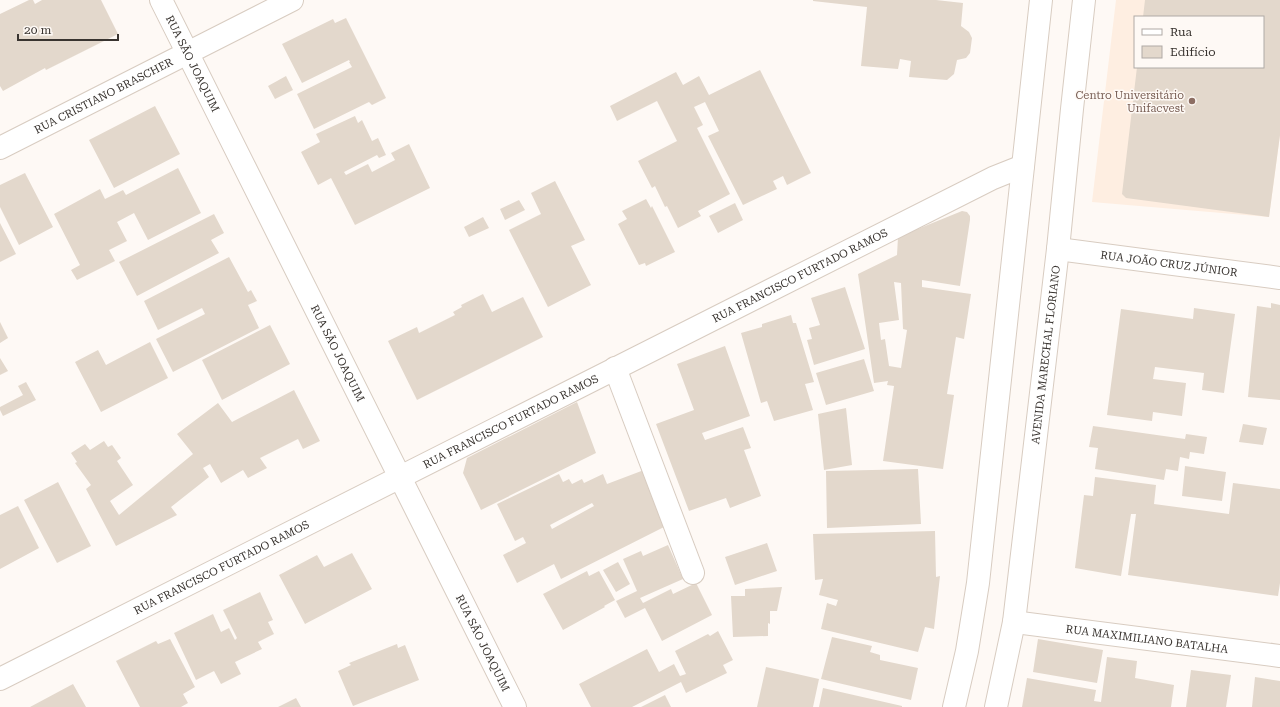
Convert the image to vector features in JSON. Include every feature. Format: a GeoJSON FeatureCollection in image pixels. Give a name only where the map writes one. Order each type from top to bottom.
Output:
{"type":"FeatureCollection","features":[{"type":"Feature","properties":{"kind":"street","name":"RUA SÃO JOAQUIM"},"geometry":{"type":"LineString","coordinates":[[161,0],[515,707]]}},
{"type":"Feature","properties":{"kind":"street","name":"RUA CRISTIANO BRASCHER"},"geometry":{"type":"LineString","coordinates":[[0,148],[292,0]]}},
{"type":"Feature","properties":{"kind":"street"},"geometry":{"type":"LineString","coordinates":[[954,707],[967,651],[978,583],[1041,0]]}},
{"type":"Feature","properties":{"kind":"street","name":"AVENIDA MARECHAL FLORIANO"},"geometry":{"type":"LineString","coordinates":[[996,707],[1014,622],[1058,249],[1084,0]]}},
{"type":"Feature","properties":{"kind":"street","name":"RUA FRANCISCO FURTADO RAMOS"},"geometry":{"type":"LineString","coordinates":[[0,679],[993,178],[1023,166]]}},
{"type":"Feature","properties":{"kind":"street","name":"RUA JOÃO CRUZ JÚNIOR"},"geometry":{"type":"LineString","coordinates":[[1058,249],[1280,278]]}},
{"type":"Feature","properties":{"kind":"street"},"geometry":{"type":"LineString","coordinates":[[615,368],[693,573]]}},
{"type":"Feature","properties":{"kind":"street","name":"RUA MAXIMILIANO BATALHA"},"geometry":{"type":"LineString","coordinates":[[1014,622],[1280,656]]}},
{"type":"Feature","properties":{"kind":"shaded area","name":"Centro Universitário Unifacvest"},"geometry":{"type":"Polygon","coordinates":[[[1116,0],[1280,0],[1280,135],[1269,217],[1092,202],[1116,0]]]}},
{"type":"Feature","properties":{"kind":"building"},"geometry":{"type":"Polygon","coordinates":[[[29,0],[33,0],[35,4],[42,0],[101,0],[118,34],[46,70],[45,68],[3,91],[0,86],[0,14],[29,0]]]}},
{"type":"Feature","properties":{"kind":"building"},"geometry":{"type":"Polygon","coordinates":[[[813,0],[936,0],[963,3],[961,26],[969,32],[972,38],[970,53],[966,58],[957,60],[954,74],[947,80],[909,77],[911,61],[900,59],[898,69],[861,66],[867,7],[813,0]]]}},
{"type":"Feature","properties":{"kind":"building","name":"Centro Universitário Unifacvest"},"geometry":{"type":"Polygon","coordinates":[[[1145,0],[1280,0],[1280,135],[1269,217],[1126,198],[1122,194],[1137,68],[1264,68],[1264,16],[1143,16],[1145,0]]]}},
{"type":"Feature","properties":{"kind":"building"},"geometry":{"type":"Polygon","coordinates":[[[346,18],[386,98],[372,105],[369,102],[314,129],[297,94],[352,67],[349,60],[302,83],[282,44],[333,19],[335,23],[346,18]]]}},
{"type":"Feature","properties":{"kind":"building"},"geometry":{"type":"Polygon","coordinates":[[[760,70],[811,173],[787,185],[783,176],[773,181],[777,189],[743,205],[708,136],[719,131],[705,102],[694,107],[703,125],[697,128],[730,194],[698,211],[701,216],[678,228],[667,206],[665,207],[655,186],[652,188],[638,161],[677,141],[657,101],[617,121],[610,106],[676,72],[683,85],[699,76],[709,95],[760,70]]]}},
{"type":"Feature","properties":{"kind":"building"},"geometry":{"type":"Polygon","coordinates":[[[286,76],[293,90],[275,99],[268,86],[286,76]]]}},
{"type":"Feature","properties":{"kind":"building"},"geometry":{"type":"Polygon","coordinates":[[[155,106],[180,154],[114,188],[89,140],[155,106]]]}},
{"type":"Feature","properties":{"kind":"building"},"geometry":{"type":"Polygon","coordinates":[[[355,116],[358,123],[362,120],[372,141],[378,138],[386,155],[379,158],[377,155],[344,172],[346,175],[368,164],[372,172],[395,160],[391,153],[409,144],[430,188],[355,225],[331,178],[318,185],[301,152],[320,142],[316,134],[355,116]]]}},
{"type":"Feature","properties":{"kind":"building"},"geometry":{"type":"Polygon","coordinates":[[[178,168],[201,213],[148,240],[134,213],[117,222],[127,241],[109,250],[115,261],[77,280],[71,270],[80,265],[54,214],[100,189],[105,199],[123,190],[126,195],[178,168]]]}},
{"type":"Feature","properties":{"kind":"building"},"geometry":{"type":"Polygon","coordinates":[[[25,173],[53,227],[19,245],[0,207],[0,185],[25,173]]]}},
{"type":"Feature","properties":{"kind":"building"},"geometry":{"type":"Polygon","coordinates":[[[555,181],[585,240],[571,246],[591,285],[548,307],[509,230],[541,214],[531,193],[555,181]]]}},
{"type":"Feature","properties":{"kind":"building"},"geometry":{"type":"Polygon","coordinates":[[[646,199],[651,208],[652,206],[675,252],[646,266],[645,263],[639,265],[618,224],[627,219],[622,211],[646,199]]]}},
{"type":"Feature","properties":{"kind":"building"},"geometry":{"type":"Polygon","coordinates":[[[519,200],[525,210],[505,220],[500,209],[519,200]]]}},
{"type":"Feature","properties":{"kind":"building"},"geometry":{"type":"Polygon","coordinates":[[[735,203],[743,220],[718,233],[709,216],[735,203]]]}},
{"type":"Feature","properties":{"kind":"building"},"geometry":{"type":"Polygon","coordinates":[[[962,211],[967,212],[970,216],[960,286],[922,280],[922,287],[971,294],[964,339],[956,337],[947,394],[954,395],[943,469],[883,461],[894,386],[887,385],[888,381],[874,383],[858,274],[897,255],[898,237],[962,211]],[[894,282],[899,320],[879,323],[881,340],[885,339],[889,366],[901,368],[907,330],[903,329],[901,283],[894,282]]]}},
{"type":"Feature","properties":{"kind":"building"},"geometry":{"type":"Polygon","coordinates":[[[214,214],[224,233],[211,240],[219,253],[137,296],[119,262],[214,214]]]}},
{"type":"Feature","properties":{"kind":"building"},"geometry":{"type":"Polygon","coordinates":[[[483,217],[489,228],[469,237],[464,227],[483,217]]]}},
{"type":"Feature","properties":{"kind":"building"},"geometry":{"type":"Polygon","coordinates":[[[0,223],[16,254],[0,262],[0,223]]]}},
{"type":"Feature","properties":{"kind":"building"},"geometry":{"type":"Polygon","coordinates":[[[229,257],[248,292],[251,290],[257,301],[248,305],[259,328],[173,372],[156,339],[205,314],[202,308],[158,330],[144,301],[229,257]]]}},
{"type":"Feature","properties":{"kind":"building"},"geometry":{"type":"Polygon","coordinates":[[[845,287],[865,349],[814,365],[807,340],[812,339],[809,328],[820,325],[811,298],[845,287]]]}},
{"type":"Feature","properties":{"kind":"building"},"geometry":{"type":"Polygon","coordinates":[[[483,294],[492,312],[523,297],[543,337],[417,400],[388,341],[417,327],[419,333],[455,315],[453,312],[462,307],[461,305],[483,294]]]}},
{"type":"Feature","properties":{"kind":"building"},"geometry":{"type":"Polygon","coordinates":[[[1271,303],[1280,305],[1280,400],[1248,397],[1257,306],[1271,308],[1271,303]]]}},
{"type":"Feature","properties":{"kind":"building"},"geometry":{"type":"Polygon","coordinates":[[[1194,308],[1235,314],[1224,393],[1202,390],[1204,373],[1155,367],[1153,379],[1186,383],[1182,416],[1153,412],[1152,421],[1107,415],[1121,309],[1193,319],[1194,308]]]}},
{"type":"Feature","properties":{"kind":"building"},"geometry":{"type":"Polygon","coordinates":[[[791,315],[793,323],[796,323],[814,382],[805,384],[813,410],[774,421],[767,401],[761,403],[741,333],[762,327],[762,324],[791,315]]]}},
{"type":"Feature","properties":{"kind":"building"},"geometry":{"type":"Polygon","coordinates":[[[0,322],[8,338],[0,343],[0,322]]]}},
{"type":"Feature","properties":{"kind":"building"},"geometry":{"type":"Polygon","coordinates":[[[270,325],[290,364],[222,400],[202,360],[270,325]]]}},
{"type":"Feature","properties":{"kind":"building"},"geometry":{"type":"Polygon","coordinates":[[[150,342],[168,378],[101,412],[75,362],[98,350],[106,365],[150,342]]]}},
{"type":"Feature","properties":{"kind":"building"},"geometry":{"type":"Polygon","coordinates":[[[725,346],[750,416],[702,433],[705,440],[743,427],[751,448],[744,450],[761,496],[730,508],[726,498],[689,511],[656,424],[694,410],[677,364],[725,346]]]}},
{"type":"Feature","properties":{"kind":"building"},"geometry":{"type":"Polygon","coordinates":[[[0,358],[8,371],[0,375],[0,358]]]}},
{"type":"Feature","properties":{"kind":"building"},"geometry":{"type":"Polygon","coordinates":[[[864,359],[874,391],[826,405],[816,373],[864,359]]]}},
{"type":"Feature","properties":{"kind":"building"},"geometry":{"type":"Polygon","coordinates":[[[26,382],[36,400],[3,416],[0,407],[23,395],[18,386],[26,382]]]}},
{"type":"Feature","properties":{"kind":"building"},"geometry":{"type":"Polygon","coordinates":[[[294,390],[320,441],[303,449],[298,439],[260,458],[267,468],[248,478],[243,470],[221,483],[210,464],[203,468],[209,477],[171,507],[177,515],[116,546],[86,489],[91,485],[75,463],[77,462],[71,453],[85,444],[90,450],[104,441],[108,447],[112,445],[121,458],[117,461],[133,485],[110,501],[119,515],[193,454],[177,434],[218,403],[232,422],[294,390]]]}},
{"type":"Feature","properties":{"kind":"building"},"geometry":{"type":"Polygon","coordinates":[[[577,402],[596,453],[481,510],[463,473],[467,458],[577,402]]]}},
{"type":"Feature","properties":{"kind":"building"},"geometry":{"type":"Polygon","coordinates":[[[846,408],[852,465],[824,470],[818,414],[846,408]]]}},
{"type":"Feature","properties":{"kind":"building"},"geometry":{"type":"Polygon","coordinates":[[[1243,424],[1267,428],[1263,445],[1239,442],[1243,424]]]}},
{"type":"Feature","properties":{"kind":"building"},"geometry":{"type":"Polygon","coordinates":[[[1093,426],[1185,439],[1186,434],[1207,437],[1204,454],[1190,452],[1189,459],[1180,457],[1178,471],[1166,469],[1164,480],[1095,469],[1098,448],[1089,447],[1093,426]]]}},
{"type":"Feature","properties":{"kind":"building"},"geometry":{"type":"Polygon","coordinates":[[[1185,466],[1226,472],[1222,501],[1182,496],[1185,466]]]}},
{"type":"Feature","properties":{"kind":"building"},"geometry":{"type":"Polygon","coordinates":[[[918,469],[921,524],[827,528],[826,471],[918,469]]]}},
{"type":"Feature","properties":{"kind":"building"},"geometry":{"type":"Polygon","coordinates":[[[644,470],[666,526],[561,579],[554,564],[517,583],[503,555],[526,543],[523,537],[515,541],[497,504],[559,474],[563,482],[569,479],[572,484],[582,479],[584,483],[603,474],[607,484],[644,470]],[[592,503],[550,525],[552,529],[594,506],[592,503]]]}},
{"type":"Feature","properties":{"kind":"building"},"geometry":{"type":"Polygon","coordinates":[[[1095,477],[1156,485],[1154,504],[1229,514],[1233,483],[1280,489],[1280,583],[1278,596],[1128,575],[1136,514],[1131,514],[1121,576],[1075,568],[1084,495],[1093,496],[1095,477]]]}},
{"type":"Feature","properties":{"kind":"building"},"geometry":{"type":"Polygon","coordinates":[[[58,482],[91,546],[57,563],[24,500],[58,482]]]}},
{"type":"Feature","properties":{"kind":"building"},"geometry":{"type":"Polygon","coordinates":[[[18,506],[39,548],[0,569],[0,515],[18,506]]]}},
{"type":"Feature","properties":{"kind":"building"},"geometry":{"type":"Polygon","coordinates":[[[935,531],[936,577],[940,576],[934,629],[925,627],[918,652],[821,629],[827,603],[836,606],[838,600],[819,595],[823,579],[815,580],[813,534],[935,531]]]}},
{"type":"Feature","properties":{"kind":"building"},"geometry":{"type":"Polygon","coordinates":[[[767,543],[777,571],[735,585],[725,557],[767,543]]]}},
{"type":"Feature","properties":{"kind":"building"},"geometry":{"type":"Polygon","coordinates":[[[668,545],[683,579],[640,598],[643,603],[671,589],[673,594],[696,583],[712,615],[662,641],[645,608],[625,618],[616,601],[637,591],[623,559],[641,551],[643,556],[668,545]]]}},
{"type":"Feature","properties":{"kind":"building"},"geometry":{"type":"Polygon","coordinates":[[[352,553],[372,589],[305,624],[279,575],[317,555],[324,567],[352,553]]]}},
{"type":"Feature","properties":{"kind":"building"},"geometry":{"type":"Polygon","coordinates":[[[618,562],[630,584],[616,592],[603,570],[618,562]]]}},
{"type":"Feature","properties":{"kind":"building"},"geometry":{"type":"Polygon","coordinates":[[[587,571],[589,576],[599,571],[615,600],[563,630],[543,594],[587,571]]]}},
{"type":"Feature","properties":{"kind":"building"},"geometry":{"type":"Polygon","coordinates":[[[782,587],[777,611],[770,611],[768,636],[733,637],[731,596],[745,596],[745,589],[782,587]]]}},
{"type":"Feature","properties":{"kind":"building"},"geometry":{"type":"Polygon","coordinates":[[[260,592],[273,620],[268,622],[274,634],[258,642],[262,649],[235,662],[241,674],[221,684],[214,671],[196,680],[174,633],[213,614],[221,632],[229,628],[235,640],[237,638],[223,610],[260,592]]]}},
{"type":"Feature","properties":{"kind":"building"},"geometry":{"type":"Polygon","coordinates":[[[718,631],[733,660],[723,665],[727,673],[686,693],[681,682],[632,707],[591,707],[579,684],[647,649],[659,672],[674,664],[680,676],[686,674],[675,651],[708,634],[710,636],[718,631]]]}},
{"type":"Feature","properties":{"kind":"building"},"geometry":{"type":"Polygon","coordinates":[[[832,637],[872,646],[870,652],[880,655],[880,660],[918,668],[911,700],[821,679],[832,637]]]}},
{"type":"Feature","properties":{"kind":"building"},"geometry":{"type":"Polygon","coordinates":[[[170,639],[195,687],[183,694],[188,703],[181,707],[140,707],[116,661],[156,641],[158,644],[170,639]]]}},
{"type":"Feature","properties":{"kind":"building"},"geometry":{"type":"Polygon","coordinates":[[[1038,639],[1103,650],[1097,683],[1033,672],[1038,639]]]}},
{"type":"Feature","properties":{"kind":"building"},"geometry":{"type":"Polygon","coordinates":[[[397,644],[398,648],[405,645],[419,680],[353,706],[338,671],[351,665],[349,663],[397,644]]]}},
{"type":"Feature","properties":{"kind":"building"},"geometry":{"type":"Polygon","coordinates":[[[1107,657],[1137,661],[1135,678],[1174,685],[1171,707],[1022,707],[1027,678],[1096,690],[1094,701],[1101,702],[1107,657]]]}},
{"type":"Feature","properties":{"kind":"building"},"geometry":{"type":"Polygon","coordinates":[[[766,667],[819,679],[813,707],[757,707],[766,667]]]}},
{"type":"Feature","properties":{"kind":"building"},"geometry":{"type":"Polygon","coordinates":[[[1191,670],[1231,675],[1226,707],[1186,707],[1191,670]]]}},
{"type":"Feature","properties":{"kind":"building"},"geometry":{"type":"Polygon","coordinates":[[[1255,677],[1280,681],[1280,707],[1252,707],[1255,677]]]}},
{"type":"Feature","properties":{"kind":"building"},"geometry":{"type":"Polygon","coordinates":[[[73,684],[86,707],[30,707],[73,684]]]}},
{"type":"Feature","properties":{"kind":"building"},"geometry":{"type":"Polygon","coordinates":[[[823,688],[902,706],[902,707],[819,707],[823,688]]]}},
{"type":"Feature","properties":{"kind":"building"},"geometry":{"type":"Polygon","coordinates":[[[665,695],[671,707],[641,707],[665,695]]]}},
{"type":"Feature","properties":{"kind":"building"},"geometry":{"type":"Polygon","coordinates":[[[296,698],[301,707],[278,707],[296,698]]]}},
{"type":"Feature","properties":{"kind":"place","name":"Centro Universitário Unifacvest"},"geometry":{"type":"Point","coordinates":[1192,101]}}]}
